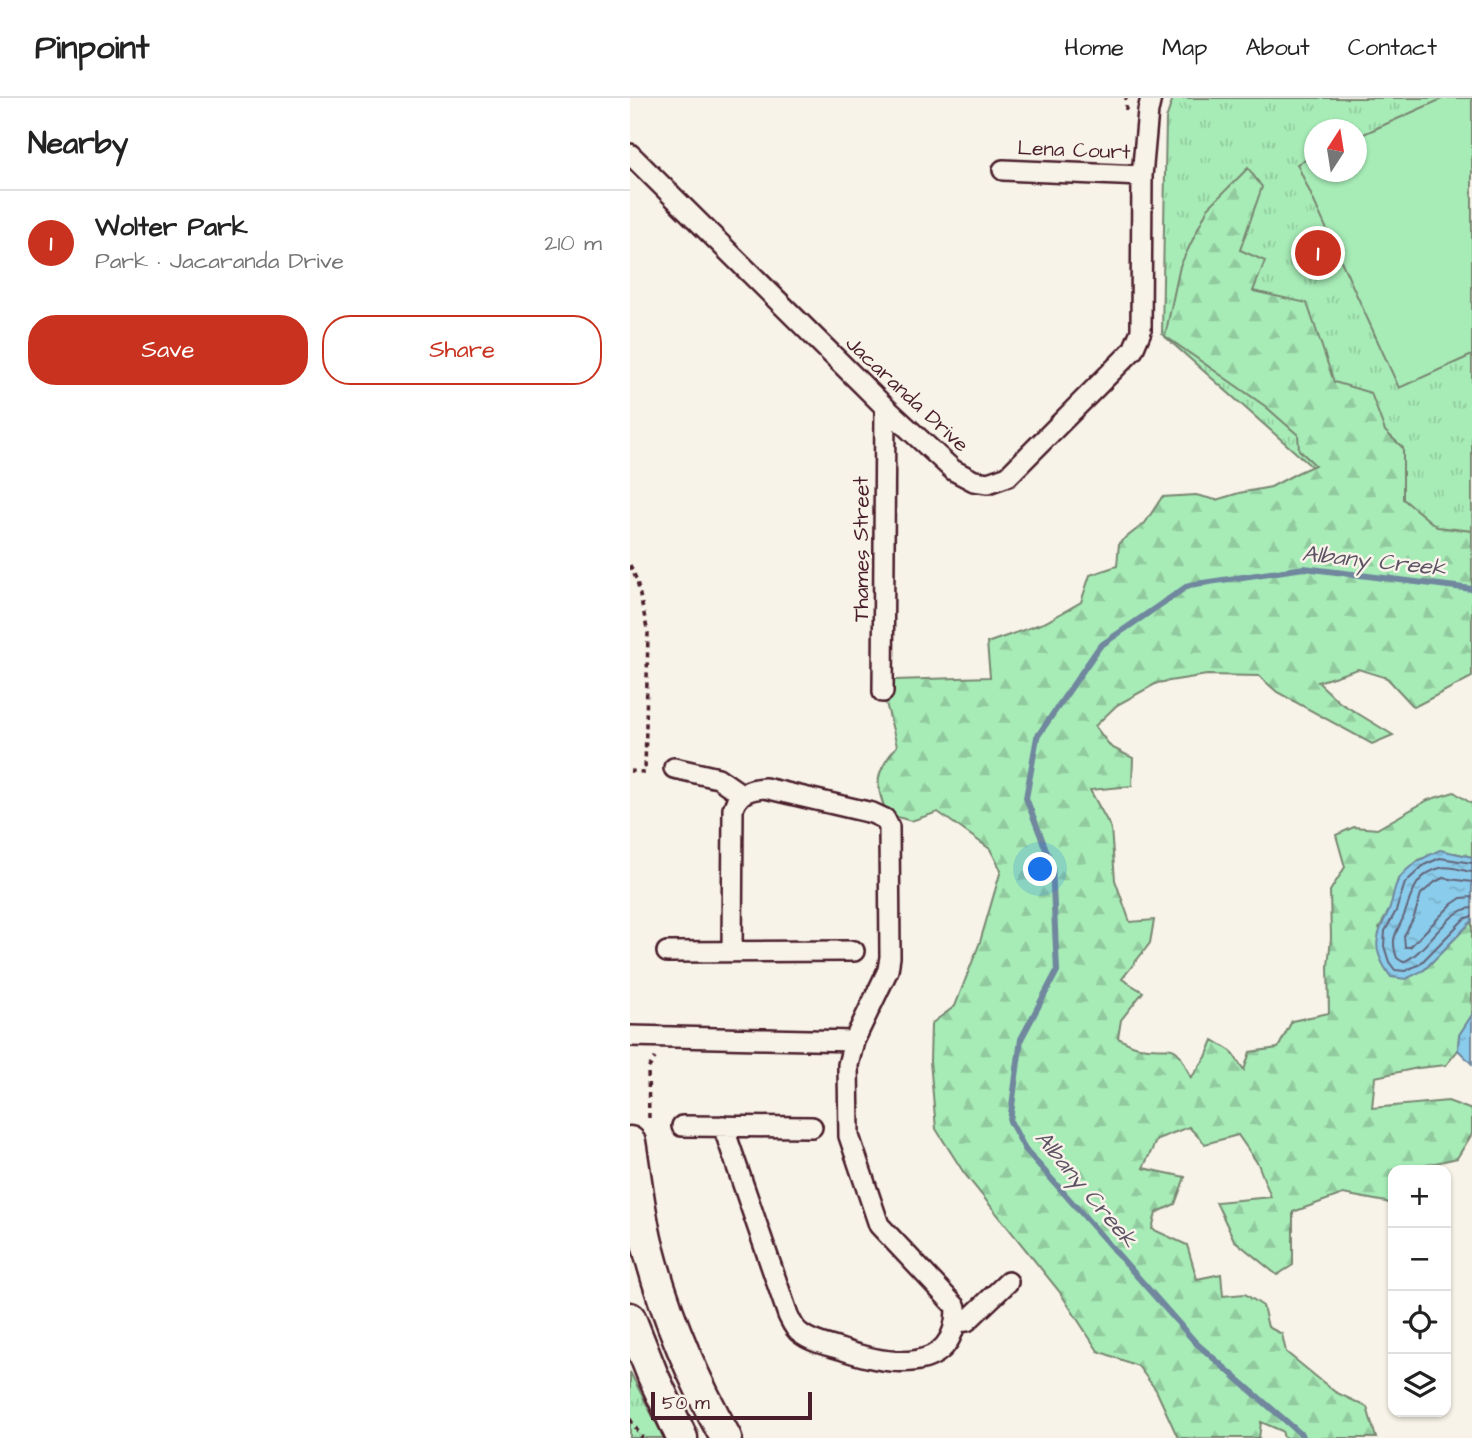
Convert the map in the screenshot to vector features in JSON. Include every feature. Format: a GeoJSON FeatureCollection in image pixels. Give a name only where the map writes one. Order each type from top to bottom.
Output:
{"type":"FeatureCollection","features":[{"type":"Feature","properties":{"kind":"main road"},"geometry":{"type":"LineString","coordinates":[[630,1142],[647,1241],[665,1301],[685,1354],[726,1438]]}},
{"type":"Feature","properties":{"kind":"main road"},"geometry":{"type":"LineString","coordinates":[[665,1301],[630,1317],[653,1376],[682,1438]]}},
{"type":"Feature","properties":{"kind":"street","name":"Jacaranda Drive"},"geometry":{"type":"LineString","coordinates":[[630,154],[885,408],[953,470],[974,481],[988,482],[1008,476],[1133,350],[1141,331],[1142,176],[1151,98]]}},
{"type":"Feature","properties":{"kind":"street","name":"Lena Court"},"geometry":{"type":"LineString","coordinates":[[1003,170],[1142,176]]}},
{"type":"Feature","properties":{"kind":"street","name":"Thames Street"},"geometry":{"type":"LineString","coordinates":[[883,692],[885,408]]}},
{"type":"Feature","properties":{"kind":"street"},"geometry":{"type":"LineString","coordinates":[[674,768],[718,778],[741,794]]}},
{"type":"Feature","properties":{"kind":"street"},"geometry":{"type":"LineString","coordinates":[[723,1126],[788,1315],[797,1331],[811,1339],[871,1359],[910,1362],[933,1356],[952,1336],[957,1322],[956,1307],[879,1225],[849,1136],[848,1065],[854,1041],[888,971],[890,957],[889,827],[885,819],[872,813],[765,788],[750,789],[741,794],[733,809],[732,952]]}},
{"type":"Feature","properties":{"kind":"street"},"geometry":{"type":"LineString","coordinates":[[667,952],[854,951]]}},
{"type":"Feature","properties":{"kind":"street"},"geometry":{"type":"LineString","coordinates":[[630,1036],[854,1041]]}},
{"type":"Feature","properties":{"kind":"street"},"geometry":{"type":"LineString","coordinates":[[682,1126],[812,1127]]}},
{"type":"Feature","properties":{"kind":"street"},"geometry":{"type":"LineString","coordinates":[[957,1322],[967,1321],[1008,1282]]}},
{"type":"Feature","properties":{"kind":"path"},"geometry":{"type":"LineString","coordinates":[[630,565],[648,633],[645,772],[630,771]]}},
{"type":"Feature","properties":{"kind":"path"},"geometry":{"type":"LineString","coordinates":[[630,1419],[642,1438]]}},
{"type":"Feature","properties":{"kind":"green space"},"geometry":{"type":"Polygon","coordinates":[[[1173,98],[1472,98],[1472,554],[1321,475],[1162,334],[1166,119],[1173,98]]]}},
{"type":"Feature","properties":{"kind":"green space"},"geometry":{"type":"Polygon","coordinates":[[[1444,98],[1472,98],[1472,355],[1399,388],[1305,182],[1367,182],[1367,133],[1444,98]]]}},
{"type":"Feature","properties":{"kind":"green space"},"geometry":{"type":"Polygon","coordinates":[[[1304,161],[1304,179],[1297,164],[1304,161]]]}},
{"type":"Feature","properties":{"kind":"green space"},"geometry":{"type":"Polygon","coordinates":[[[1248,168],[1262,187],[1240,250],[1265,261],[1253,291],[1307,303],[1334,382],[1371,393],[1385,431],[1403,448],[1403,499],[1437,527],[1472,531],[1472,677],[1414,707],[1387,678],[1358,669],[1318,682],[1339,702],[1393,735],[1372,744],[1277,692],[1259,676],[1207,675],[1157,683],[1117,705],[1095,726],[1111,747],[1133,758],[1132,786],[1090,790],[1111,828],[1115,880],[1130,922],[1154,920],[1150,943],[1122,979],[1143,992],[1121,1020],[1118,1038],[1136,1046],[1176,1051],[1191,1078],[1206,1057],[1213,1040],[1231,1051],[1244,1070],[1250,1052],[1278,1048],[1292,1021],[1329,1013],[1330,891],[1345,867],[1336,835],[1354,827],[1377,829],[1428,800],[1454,792],[1472,804],[1472,857],[1455,853],[1420,859],[1398,879],[1390,909],[1379,928],[1424,970],[1472,921],[1472,1015],[1459,1035],[1458,1050],[1446,1065],[1375,1077],[1372,1108],[1448,1101],[1472,1110],[1472,1134],[1457,1158],[1427,1165],[1388,1165],[1388,1203],[1343,1194],[1293,1212],[1293,1265],[1277,1275],[1234,1240],[1216,1202],[1271,1197],[1258,1164],[1238,1135],[1205,1144],[1189,1127],[1157,1139],[1143,1168],[1185,1177],[1175,1204],[1156,1213],[1152,1229],[1187,1245],[1197,1279],[1221,1274],[1223,1296],[1245,1294],[1263,1306],[1268,1327],[1282,1334],[1286,1352],[1335,1392],[1367,1407],[1376,1438],[1284,1438],[1282,1431],[1261,1422],[1259,1438],[1178,1438],[1156,1390],[1138,1366],[1098,1351],[1059,1291],[964,1173],[936,1129],[930,1061],[931,1024],[955,1006],[980,942],[1001,870],[990,849],[938,812],[911,821],[887,814],[880,794],[881,771],[897,746],[885,699],[888,687],[895,680],[990,677],[987,643],[1046,622],[1081,602],[1090,575],[1117,566],[1119,543],[1145,523],[1162,497],[1196,495],[1216,500],[1271,487],[1315,465],[1299,450],[1298,435],[1265,406],[1165,336],[1180,266],[1208,208],[1248,168]]]}},
{"type":"Feature","properties":{"kind":"green space"},"geometry":{"type":"Polygon","coordinates":[[[630,1372],[664,1438],[630,1438],[630,1372]]]}},
{"type":"Feature","properties":{"kind":"water"},"geometry":{"type":"Polygon","coordinates":[[[1440,850],[1472,857],[1472,921],[1424,970],[1406,979],[1391,977],[1380,959],[1377,944],[1395,886],[1412,866],[1440,850]]]}},
{"type":"Feature","properties":{"kind":"water"},"geometry":{"type":"Polygon","coordinates":[[[1472,1015],[1472,1064],[1458,1050],[1459,1035],[1472,1015]]]}},
{"type":"Feature","properties":{"kind":"waterway","name":"Albany Creek"},"geometry":{"type":"LineString","coordinates":[[1303,1438],[1196,1343],[1025,1149],[1010,1121],[1021,1039],[1057,971],[1052,865],[1026,798],[1037,737],[1100,646],[1189,585],[1304,568],[1472,589]]}},
{"type":"Feature","properties":{"kind":"place","name":"Wolter Park"},"geometry":{"type":"Point","coordinates":[1318,253]}}]}
